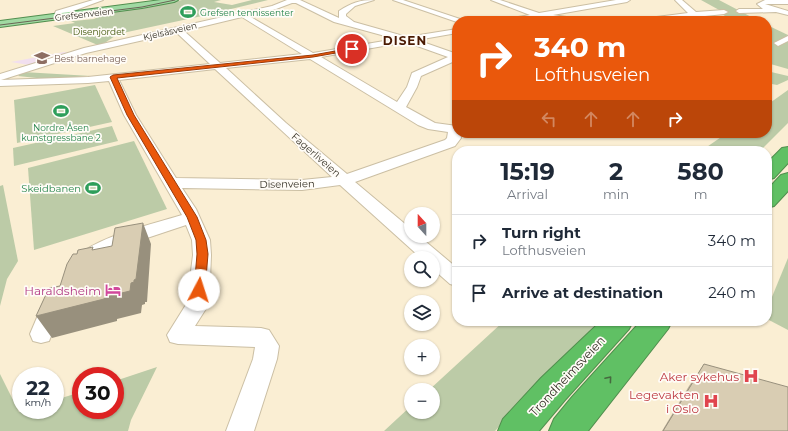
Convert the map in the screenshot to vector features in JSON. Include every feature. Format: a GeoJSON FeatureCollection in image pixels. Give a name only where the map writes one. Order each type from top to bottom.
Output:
{"type":"FeatureCollection","features":[{"type":"Feature","properties":{"kind":"highway"},"geometry":{"type":"LineString","coordinates":[[772,169],[788,152]]}},
{"type":"Feature","properties":{"kind":"highway"},"geometry":{"type":"LineString","coordinates":[[772,197],[788,179]]}},
{"type":"Feature","properties":{"kind":"highway","name":"Trondheimsveien"},"geometry":{"type":"LineString","coordinates":[[516,431],[553,389],[614,326]]}},
{"type":"Feature","properties":{"kind":"highway"},"geometry":{"type":"LineString","coordinates":[[567,431],[584,408],[654,326]]}},
{"type":"Feature","properties":{"kind":"main road","name":"Grefsenveien"},"geometry":{"type":"LineString","coordinates":[[0,24],[142,6],[174,0]]}},
{"type":"Feature","properties":{"kind":"street"},"geometry":{"type":"LineString","coordinates":[[57,17],[56,15],[59,13],[100,0]]}},
{"type":"Feature","properties":{"kind":"street"},"geometry":{"type":"LineString","coordinates":[[293,0],[337,20],[408,40],[452,55]]}},
{"type":"Feature","properties":{"kind":"street","name":"Kjelsåsveien"},"geometry":{"type":"LineString","coordinates":[[0,77],[84,51],[278,7],[293,0]]}},
{"type":"Feature","properties":{"kind":"street"},"geometry":{"type":"LineString","coordinates":[[351,24],[342,17],[342,13],[353,5],[371,0]]}},
{"type":"Feature","properties":{"kind":"street"},"geometry":{"type":"LineString","coordinates":[[396,0],[452,18]]}},
{"type":"Feature","properties":{"kind":"street"},"geometry":{"type":"LineString","coordinates":[[494,0],[545,16]]}},
{"type":"Feature","properties":{"kind":"street"},"geometry":{"type":"LineString","coordinates":[[533,16],[627,0]]}},
{"type":"Feature","properties":{"kind":"street"},"geometry":{"type":"LineString","coordinates":[[678,0],[694,14]]}},
{"type":"Feature","properties":{"kind":"street"},"geometry":{"type":"LineString","coordinates":[[73,2],[91,3]]}},
{"type":"Feature","properties":{"kind":"street"},"geometry":{"type":"LineString","coordinates":[[571,2],[590,6]]}},
{"type":"Feature","properties":{"kind":"street"},"geometry":{"type":"LineString","coordinates":[[788,2],[765,2],[760,4],[764,7],[788,13]]}},
{"type":"Feature","properties":{"kind":"street"},"geometry":{"type":"LineString","coordinates":[[739,11],[780,11]]}},
{"type":"Feature","properties":{"kind":"street"},"geometry":{"type":"LineString","coordinates":[[679,16],[724,12]]}},
{"type":"Feature","properties":{"kind":"street"},"geometry":{"type":"LineString","coordinates":[[243,15],[400,109],[432,126],[452,129]]}},
{"type":"Feature","properties":{"kind":"street","name":"Fagerliveien"},"geometry":{"type":"LineString","coordinates":[[175,30],[181,32],[282,126],[452,275]]}},
{"type":"Feature","properties":{"kind":"street"},"geometry":{"type":"LineString","coordinates":[[0,83],[113,77],[313,56],[452,31]]}},
{"type":"Feature","properties":{"kind":"street"},"geometry":{"type":"LineString","coordinates":[[400,109],[416,76],[420,72],[452,59]]}},
{"type":"Feature","properties":{"kind":"street"},"geometry":{"type":"LineString","coordinates":[[0,77],[34,82]]}},
{"type":"Feature","properties":{"kind":"street"},"geometry":{"type":"LineString","coordinates":[[113,77],[130,115],[192,217],[201,240],[202,254],[198,304],[178,335],[261,337],[267,346],[265,359],[240,431]]}},
{"type":"Feature","properties":{"kind":"street","name":"Disenveien"},"geometry":{"type":"LineString","coordinates":[[171,184],[302,185],[345,180],[450,143],[454,138]]}},
{"type":"Feature","properties":{"kind":"street"},"geometry":{"type":"LineString","coordinates":[[41,334],[51,310],[85,259],[106,245],[192,217]]}},
{"type":"Feature","properties":{"kind":"shaded area","name":"Best barnehage"},"geometry":{"type":"Polygon","coordinates":[[[64,52],[69,53],[29,65],[11,62],[64,52]]]}},
{"type":"Feature","properties":{"kind":"green space","name":"Disenjordet"},"geometry":{"type":"Polygon","coordinates":[[[182,0],[221,0],[214,2],[232,5],[252,0],[268,0],[118,34],[100,46],[53,26],[75,23],[71,21],[94,19],[108,12],[145,8],[182,0]]]}},
{"type":"Feature","properties":{"kind":"green space"},"geometry":{"type":"Polygon","coordinates":[[[701,0],[719,0],[749,16],[725,16],[720,13],[721,11],[701,0]]]}},
{"type":"Feature","properties":{"kind":"green space"},"geometry":{"type":"Polygon","coordinates":[[[772,27],[788,35],[788,69],[772,64],[772,27]]]}},
{"type":"Feature","properties":{"kind":"green space"},"geometry":{"type":"Polygon","coordinates":[[[23,72],[91,76],[46,79],[18,76],[23,72]]]}},
{"type":"Feature","properties":{"kind":"green space"},"geometry":{"type":"Polygon","coordinates":[[[772,72],[788,76],[788,80],[777,85],[772,84],[772,72]]]}},
{"type":"Feature","properties":{"kind":"green space","name":"Nordre Åsen kunstgressbane 2"},"geometry":{"type":"Polygon","coordinates":[[[95,85],[112,122],[17,143],[14,100],[95,85]]]}},
{"type":"Feature","properties":{"kind":"green space"},"geometry":{"type":"Polygon","coordinates":[[[788,90],[788,123],[765,146],[708,146],[720,138],[772,138],[772,101],[788,90]]]}},
{"type":"Feature","properties":{"kind":"green space"},"geometry":{"type":"Polygon","coordinates":[[[112,126],[118,141],[14,166],[13,148],[112,126]]]}},
{"type":"Feature","properties":{"kind":"green space","name":"Skeidbanen"},"geometry":{"type":"Polygon","coordinates":[[[134,141],[167,209],[34,250],[28,168],[134,141]]]}},
{"type":"Feature","properties":{"kind":"green space"},"geometry":{"type":"Polygon","coordinates":[[[3,185],[18,261],[7,279],[0,306],[0,186],[3,185]]]}},
{"type":"Feature","properties":{"kind":"green space"},"geometry":{"type":"Polygon","coordinates":[[[788,258],[788,330],[772,322],[772,297],[788,258]]]}},
{"type":"Feature","properties":{"kind":"green space"},"geometry":{"type":"Polygon","coordinates":[[[499,326],[594,326],[495,431],[384,431],[404,412],[404,419],[440,419],[440,383],[437,383],[499,326]]]}},
{"type":"Feature","properties":{"kind":"green space"},"geometry":{"type":"Polygon","coordinates":[[[157,367],[131,420],[128,431],[0,431],[0,374],[12,398],[12,419],[64,419],[64,397],[72,395],[72,419],[124,419],[124,378],[157,367]]]}},
{"type":"Feature","properties":{"kind":"building"},"geometry":{"type":"Polygon","coordinates":[[[143,223],[136,279],[131,283],[130,291],[36,316],[49,288],[60,286],[67,264],[73,254],[77,254],[78,250],[93,247],[92,250],[112,246],[115,228],[143,223]]]}},
{"type":"Feature","properties":{"kind":"building"},"geometry":{"type":"Polygon","coordinates":[[[704,364],[788,387],[788,431],[663,431],[704,364]]]}},
{"type":"Feature","properties":{"kind":"tram line"},"geometry":{"type":"LineString","coordinates":[[0,25],[142,7],[175,0]]}},
{"type":"Feature","properties":{"kind":"place","name":"Grefsen tennissenter"},"geometry":{"type":"Point","coordinates":[188,12]}},
{"type":"Feature","properties":{"kind":"place","name":"Best barnehage"},"geometry":{"type":"Point","coordinates":[42,58]}},
{"type":"Feature","properties":{"kind":"place","name":"Nordre Åsen kunstgressbane 2"},"geometry":{"type":"Point","coordinates":[61,111]}},
{"type":"Feature","properties":{"kind":"place","name":"Skeidbanen"},"geometry":{"type":"Point","coordinates":[93,188]}},
{"type":"Feature","properties":{"kind":"place","name":"Haraldsheim"},"geometry":{"type":"Point","coordinates":[113,290]}},
{"type":"Feature","properties":{"kind":"place","name":"Aker sykehus"},"geometry":{"type":"Point","coordinates":[751,376]}},
{"type":"Feature","properties":{"kind":"place","name":"Legevakten i Oslo"},"geometry":{"type":"Point","coordinates":[711,401]}},
{"type":"Feature","properties":{"kind":"district","name":"DISEN"},"geometry":{"type":"Point","coordinates":[405,40]}},
{"type":"Feature","properties":{"kind":"route"},"geometry":{"type":"LineString","coordinates":[[199,290],[202,254],[201,240],[192,217],[130,115],[113,77],[313,56],[352,49]]}}]}
